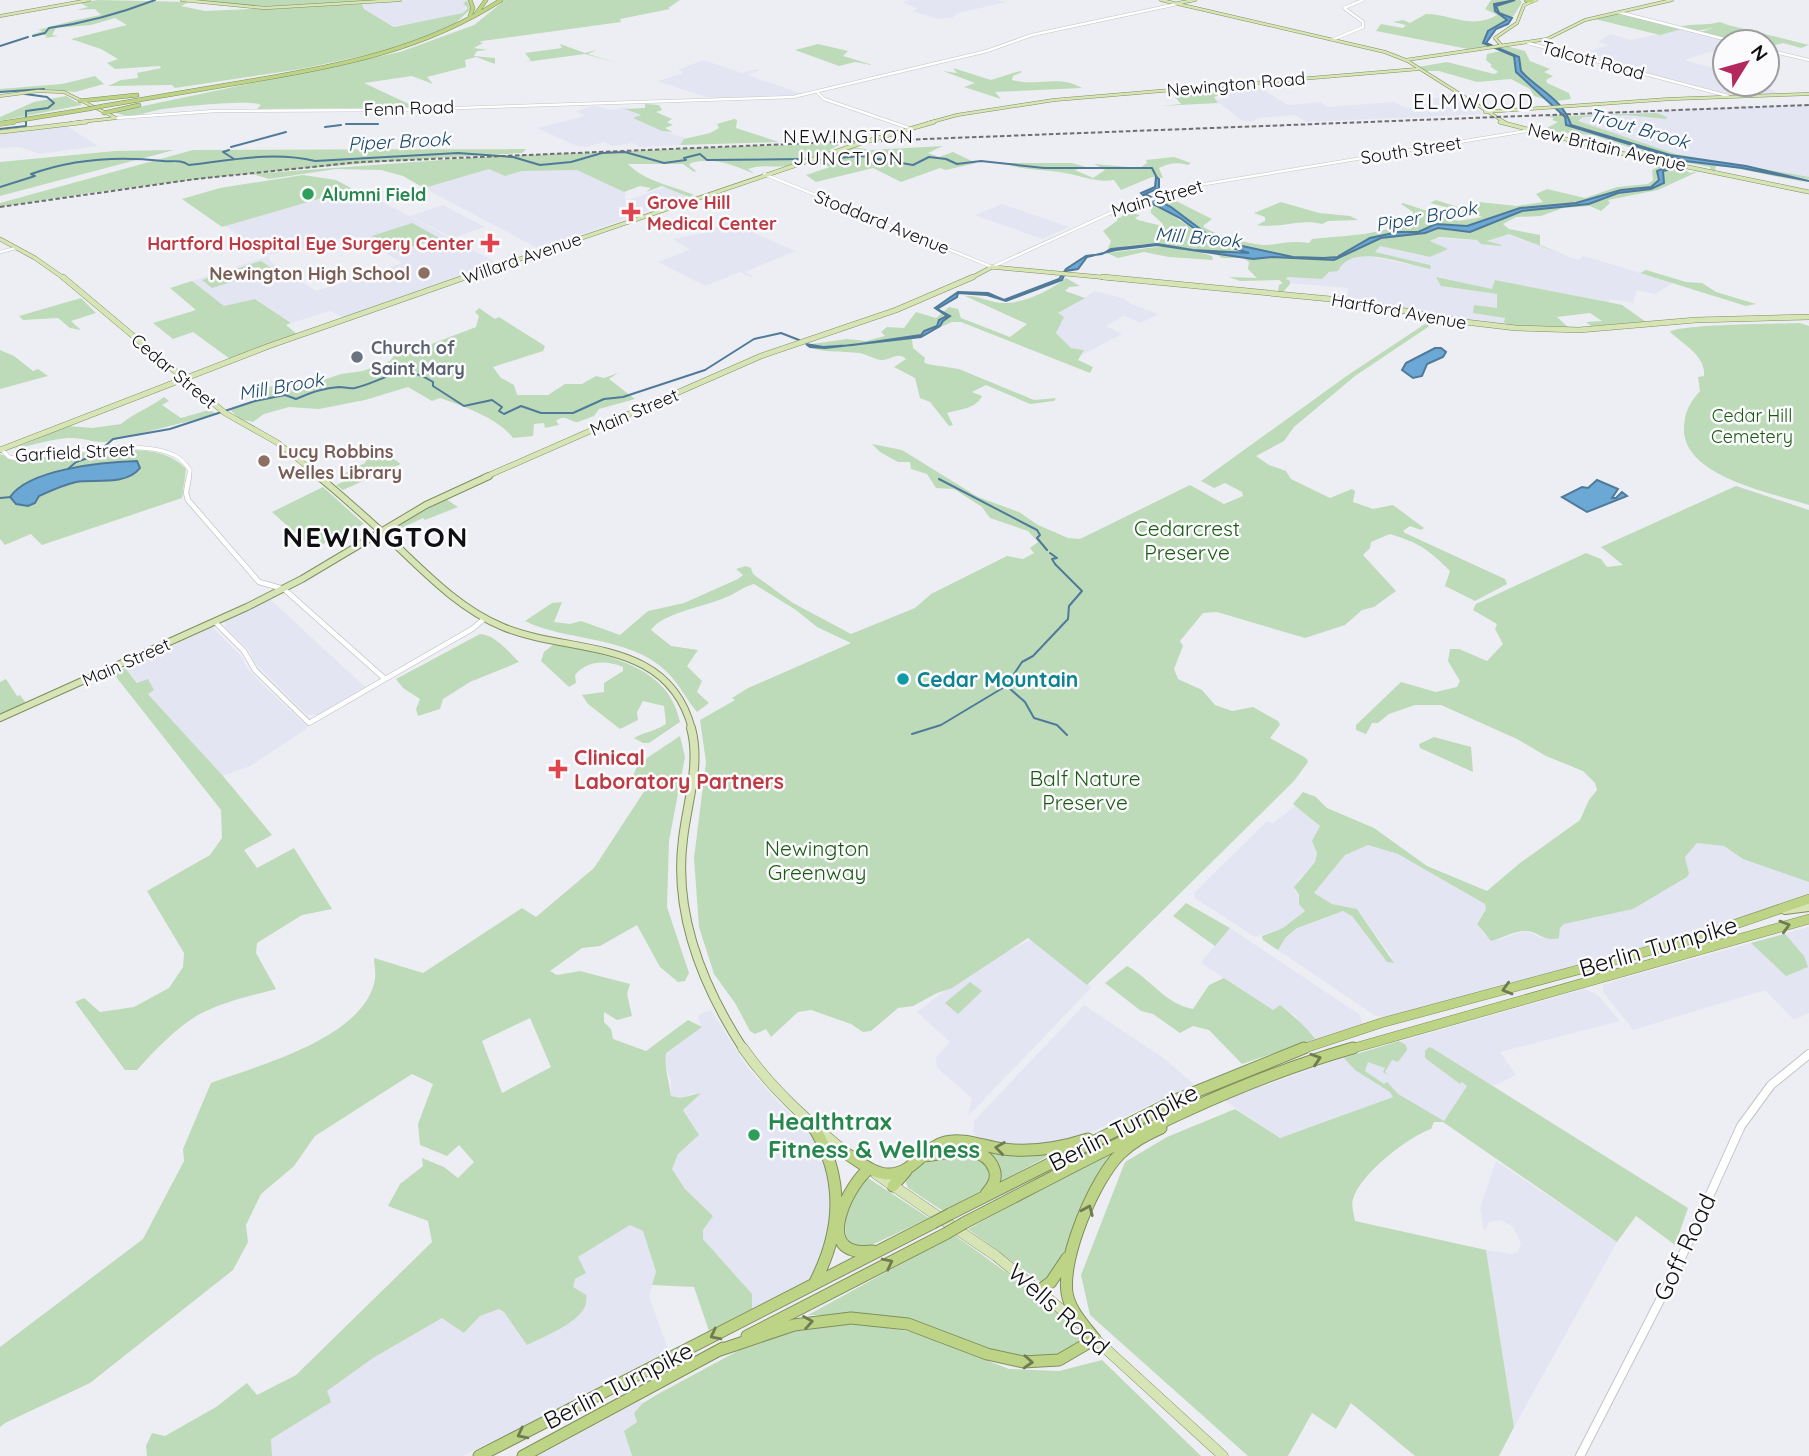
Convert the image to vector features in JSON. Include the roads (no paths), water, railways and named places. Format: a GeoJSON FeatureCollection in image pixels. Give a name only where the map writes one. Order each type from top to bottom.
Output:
{"type":"FeatureCollection","features":[{"type":"Feature","properties":{"kind":"highway"},"geometry":{"type":"LineString","coordinates":[[453,28],[472,13],[470,0]]}},
{"type":"Feature","properties":{"kind":"highway"},"geometry":{"type":"LineString","coordinates":[[0,123],[359,59],[411,45],[453,28],[473,16],[488,0]]}},
{"type":"Feature","properties":{"kind":"highway"},"geometry":{"type":"LineString","coordinates":[[473,19],[488,0]]}},
{"type":"Feature","properties":{"kind":"highway"},"geometry":{"type":"LineString","coordinates":[[106,113],[398,51],[444,35],[501,0]]}},
{"type":"Feature","properties":{"kind":"highway"},"geometry":{"type":"LineString","coordinates":[[102,105],[289,74]]}},
{"type":"Feature","properties":{"kind":"highway"},"geometry":{"type":"LineString","coordinates":[[82,101],[192,89]]}},
{"type":"Feature","properties":{"kind":"highway"},"geometry":{"type":"LineString","coordinates":[[1778,910],[1809,899]]}},
{"type":"Feature","properties":{"kind":"highway","name":"Berlin Turnpike"},"geometry":{"type":"LineString","coordinates":[[479,1456],[1175,1099],[1235,1073],[1382,1024],[1778,910]]}},
{"type":"Feature","properties":{"kind":"highway","name":"Berlin Turnpike"},"geometry":{"type":"LineString","coordinates":[[523,1456],[964,1223],[1216,1096],[1288,1069],[1399,1034],[1809,919]]}},
{"type":"Feature","properties":{"kind":"highway"},"geometry":{"type":"LineString","coordinates":[[1580,969],[1590,981]]}},
{"type":"Feature","properties":{"kind":"highway"},"geometry":{"type":"LineString","coordinates":[[1382,1024],[1399,1034]]}},
{"type":"Feature","properties":{"kind":"highway"},"geometry":{"type":"LineString","coordinates":[[1040,1290],[1051,1282],[1073,1246],[1104,1174],[1117,1156],[1137,1141],[1216,1096]]}},
{"type":"Feature","properties":{"kind":"highway"},"geometry":{"type":"LineString","coordinates":[[813,1126],[827,1149],[835,1173],[840,1240],[849,1251],[859,1254],[886,1247]]}},
{"type":"Feature","properties":{"kind":"highway"},"geometry":{"type":"LineString","coordinates":[[893,1186],[907,1169],[930,1149],[948,1142],[1042,1151],[1069,1146],[1114,1130]]}},
{"type":"Feature","properties":{"kind":"highway"},"geometry":{"type":"LineString","coordinates":[[924,1156],[962,1151],[985,1157],[993,1165],[995,1180],[981,1199]]}},
{"type":"Feature","properties":{"kind":"highway"},"geometry":{"type":"LineString","coordinates":[[847,1154],[884,1173],[894,1174],[907,1169]]}},
{"type":"Feature","properties":{"kind":"highway"},"geometry":{"type":"LineString","coordinates":[[814,1284],[826,1262],[851,1187],[858,1176],[869,1169]]}},
{"type":"Feature","properties":{"kind":"highway"},"geometry":{"type":"LineString","coordinates":[[720,1350],[794,1325],[851,1318],[908,1324],[988,1354],[1023,1362],[1059,1360],[1095,1339],[1073,1310],[1067,1296],[1066,1277],[1073,1246]]}},
{"type":"Feature","properties":{"kind":"main road"},"geometry":{"type":"LineString","coordinates":[[0,16],[89,0]]}},
{"type":"Feature","properties":{"kind":"main road"},"geometry":{"type":"LineString","coordinates":[[182,0],[261,8],[400,0]]}},
{"type":"Feature","properties":{"kind":"main road","name":"New Britain Avenue"},"geometry":{"type":"LineString","coordinates":[[1161,0],[1388,52],[1406,60],[1500,122],[1630,155],[1809,192]]}},
{"type":"Feature","properties":{"kind":"main road"},"geometry":{"type":"LineString","coordinates":[[1177,4],[1195,0]]}},
{"type":"Feature","properties":{"kind":"main road"},"geometry":{"type":"LineString","coordinates":[[1501,46],[1495,38],[1517,23],[1524,7],[1532,0]]}},
{"type":"Feature","properties":{"kind":"main road"},"geometry":{"type":"LineString","coordinates":[[1406,60],[1550,39],[1581,22],[1672,0]]}},
{"type":"Feature","properties":{"kind":"main road","name":"Newington Road"},"geometry":{"type":"LineString","coordinates":[[1055,100],[1418,69]]}},
{"type":"Feature","properties":{"kind":"main road"},"geometry":{"type":"LineString","coordinates":[[0,97],[35,92],[62,93],[116,118]]}},
{"type":"Feature","properties":{"kind":"main road"},"geometry":{"type":"LineString","coordinates":[[1781,95],[1809,94]]}},
{"type":"Feature","properties":{"kind":"main road"},"geometry":{"type":"LineString","coordinates":[[1484,112],[1711,97]]}},
{"type":"Feature","properties":{"kind":"main road","name":"Willard Avenue"},"geometry":{"type":"LineString","coordinates":[[0,450],[183,377],[764,174],[909,128],[976,111],[1055,100]]}},
{"type":"Feature","properties":{"kind":"main road","name":"Fenn Road"},"geometry":{"type":"LineString","coordinates":[[0,132],[116,118]]}},
{"type":"Feature","properties":{"kind":"main road","name":"Cedar Street"},"geometry":{"type":"LineString","coordinates":[[0,239],[48,267],[224,412],[276,442],[469,609],[484,619],[518,631],[608,650],[632,659],[666,683],[688,716],[693,730]]}},
{"type":"Feature","properties":{"kind":"main road","name":"Hartford Avenue"},"geometry":{"type":"LineString","coordinates":[[992,267],[1336,299],[1465,322],[1516,328],[1578,330],[1696,320],[1808,317]]}},
{"type":"Feature","properties":{"kind":"main road","name":"Main Street"},"geometry":{"type":"LineString","coordinates":[[0,718],[284,589],[412,510],[761,356],[896,310],[953,288],[992,267]]}},
{"type":"Feature","properties":{"kind":"main road","name":"Wells Road"},"geometry":{"type":"LineString","coordinates":[[693,730],[694,758],[681,871],[684,905],[693,946],[715,1003],[741,1045],[773,1087],[813,1126],[847,1154],[979,1243],[1040,1290],[1223,1456]]}},
{"type":"Feature","properties":{"kind":"main road","name":"Berlin Turnpike"},"geometry":{"type":"LineString","coordinates":[[1778,910],[1809,907]]}},
{"type":"Feature","properties":{"kind":"street"},"geometry":{"type":"LineString","coordinates":[[1332,40],[1363,27],[1363,22],[1344,8],[1363,0]]}},
{"type":"Feature","properties":{"kind":"street","name":"Fenn Road"},"geometry":{"type":"LineString","coordinates":[[116,118],[215,111],[395,110],[786,98],[818,93],[990,51],[1019,38],[1177,4]]}},
{"type":"Feature","properties":{"kind":"street"},"geometry":{"type":"LineString","coordinates":[[1618,12],[1711,36]]}},
{"type":"Feature","properties":{"kind":"street","name":"Talcott Road"},"geometry":{"type":"LineString","coordinates":[[1528,43],[1711,92]]}},
{"type":"Feature","properties":{"kind":"street"},"geometry":{"type":"LineString","coordinates":[[1781,53],[1809,60]]}},
{"type":"Feature","properties":{"kind":"street"},"geometry":{"type":"LineString","coordinates":[[818,93],[824,99],[909,128]]}},
{"type":"Feature","properties":{"kind":"street","name":"South Street"},"geometry":{"type":"LineString","coordinates":[[1291,169],[1532,130]]}},
{"type":"Feature","properties":{"kind":"street","name":"Main Street"},"geometry":{"type":"LineString","coordinates":[[992,267],[1084,222],[1150,197],[1199,184],[1291,169]]}},
{"type":"Feature","properties":{"kind":"street","name":"Stoddard Avenue"},"geometry":{"type":"LineString","coordinates":[[764,174],[992,267]]}},
{"type":"Feature","properties":{"kind":"street"},"geometry":{"type":"LineString","coordinates":[[0,252],[16,248]]}},
{"type":"Feature","properties":{"kind":"street","name":"Garfield Street"},"geometry":{"type":"LineString","coordinates":[[0,450],[9,457],[18,459],[106,449],[155,450],[184,462],[191,473],[186,493],[188,500],[259,582],[284,589]]}},
{"type":"Feature","properties":{"kind":"street"},"geometry":{"type":"LineString","coordinates":[[284,589],[385,679]]}},
{"type":"Feature","properties":{"kind":"street"},"geometry":{"type":"LineString","coordinates":[[215,622],[244,651],[255,670],[309,723],[472,629],[484,619]]}},
{"type":"Feature","properties":{"kind":"street","name":"Goff Road"},"geometry":{"type":"LineString","coordinates":[[1580,1456],[1677,1267],[1744,1120],[1771,1085],[1809,1054]]}},
{"type":"Feature","properties":{"kind":"water"},"geometry":{"type":"Polygon","coordinates":[[[1515,0],[1496,6],[1499,13],[1512,18],[1508,24],[1496,29],[1486,43],[1519,57],[1521,71],[1556,101],[1571,125],[1670,155],[1746,166],[1809,181],[1742,168],[1685,161],[1566,125],[1565,117],[1516,72],[1514,56],[1483,43],[1488,31],[1507,20],[1495,11],[1494,4],[1515,0]]]}},
{"type":"Feature","properties":{"kind":"water"},"geometry":{"type":"Polygon","coordinates":[[[1671,165],[1680,167],[1663,171],[1664,183],[1651,189],[1618,193],[1589,204],[1522,211],[1470,232],[1438,228],[1425,233],[1381,238],[1334,260],[1272,257],[1253,259],[1157,245],[1104,253],[1111,249],[1157,244],[1193,250],[1249,253],[1211,241],[1180,218],[1151,203],[1141,193],[1155,187],[1156,177],[1159,179],[1159,188],[1145,194],[1171,207],[1215,240],[1293,257],[1324,258],[1337,257],[1370,238],[1398,232],[1418,232],[1436,224],[1467,226],[1520,208],[1576,203],[1621,190],[1651,187],[1659,180],[1657,171],[1671,165]]]}},
{"type":"Feature","properties":{"kind":"water"},"geometry":{"type":"Polygon","coordinates":[[[1097,255],[1087,257],[1078,269],[1066,271],[1062,280],[1006,301],[987,295],[958,293],[957,297],[937,309],[950,316],[940,326],[921,337],[859,344],[921,335],[937,326],[939,320],[947,316],[935,308],[958,292],[988,293],[1004,300],[1059,279],[1066,269],[1086,256],[1097,255]]]}},
{"type":"Feature","properties":{"kind":"water"},"geometry":{"type":"Polygon","coordinates":[[[806,344],[823,347],[849,345],[825,348],[810,347],[806,344]]]}},
{"type":"Feature","properties":{"kind":"water"},"geometry":{"type":"Polygon","coordinates":[[[1435,348],[1446,352],[1443,357],[1427,364],[1422,376],[1413,378],[1402,370],[1406,363],[1435,348]]]}},
{"type":"Feature","properties":{"kind":"water"},"geometry":{"type":"Polygon","coordinates":[[[137,461],[140,468],[127,477],[110,481],[71,483],[39,496],[35,503],[28,506],[16,504],[10,497],[20,487],[50,474],[87,465],[137,461]]]}},
{"type":"Feature","properties":{"kind":"water"},"geometry":{"type":"Polygon","coordinates":[[[1597,480],[1618,489],[1612,498],[1622,492],[1627,496],[1587,512],[1562,497],[1582,487],[1588,488],[1597,480]]]}},
{"type":"Feature","properties":{"kind":"waterway"},"geometry":{"type":"LineString","coordinates":[[33,36],[45,33],[49,28],[103,17],[155,0]]}},
{"type":"Feature","properties":{"kind":"waterway"},"geometry":{"type":"LineString","coordinates":[[0,46],[28,37]]}},
{"type":"Feature","properties":{"kind":"waterway"},"geometry":{"type":"LineString","coordinates":[[0,92],[44,89]]}},
{"type":"Feature","properties":{"kind":"waterway"},"geometry":{"type":"LineString","coordinates":[[0,129],[26,126],[26,111],[48,108],[54,103],[47,97],[25,94]]}},
{"type":"Feature","properties":{"kind":"waterway"},"geometry":{"type":"LineString","coordinates":[[346,124],[378,124]]}},
{"type":"Feature","properties":{"kind":"waterway"},"geometry":{"type":"LineString","coordinates":[[325,127],[341,125]]}},
{"type":"Feature","properties":{"kind":"waterway"},"geometry":{"type":"LineString","coordinates":[[231,147],[286,132]]}},
{"type":"Feature","properties":{"kind":"waterway"},"geometry":{"type":"LineString","coordinates":[[229,150],[223,152],[234,159]]}},
{"type":"Feature","properties":{"kind":"waterway","name":"Piper Brook"},"geometry":{"type":"LineString","coordinates":[[0,187],[63,165],[113,159],[179,161],[189,165],[268,157],[315,161],[458,153],[513,157],[540,165],[571,162],[602,153],[625,152],[664,163],[686,160],[684,158],[700,154],[707,160],[807,159]]}},
{"type":"Feature","properties":{"kind":"waterway","name":"Piper Brook"},"geometry":{"type":"LineString","coordinates":[[815,160],[861,156],[913,165],[929,157],[946,159],[957,164],[981,161],[1044,168],[1152,168],[1157,178]]}},
{"type":"Feature","properties":{"kind":"waterway","name":"Mill Brook"},"geometry":{"type":"LineString","coordinates":[[68,469],[76,462],[94,456],[113,439],[170,429],[255,401],[285,395],[296,399],[328,388],[355,388],[394,374],[412,373],[422,376],[464,406],[492,400],[502,407],[499,411],[504,414],[521,406],[541,413],[573,413],[604,399],[623,397],[705,370],[754,339],[781,333],[799,340]]}},
{"type":"Feature","properties":{"kind":"waterway"},"geometry":{"type":"LineString","coordinates":[[939,479],[1037,530],[1040,535],[1037,538],[1047,550]]}},
{"type":"Feature","properties":{"kind":"waterway","name":"Mill Brook"},"geometry":{"type":"LineString","coordinates":[[0,498],[11,497]]}},
{"type":"Feature","properties":{"kind":"waterway"},"geometry":{"type":"LineString","coordinates":[[912,734],[941,725],[1006,686],[1022,662],[1033,656],[1068,619],[1069,606],[1082,591],[1055,564],[1052,559],[1057,558],[1050,553]]}},
{"type":"Feature","properties":{"kind":"waterway"},"geometry":{"type":"LineString","coordinates":[[1008,687],[1025,702],[1034,718],[1057,725],[1067,735]]}},
{"type":"Feature","properties":{"kind":"railway"},"geometry":{"type":"LineString","coordinates":[[874,141],[1809,105]]}},
{"type":"Feature","properties":{"kind":"railway"},"geometry":{"type":"LineString","coordinates":[[0,207],[196,179],[360,162],[862,141]]}},
{"type":"Feature","properties":{"kind":"place","name":"Alumni Field"},"geometry":{"type":"Point","coordinates":[308,194]}},
{"type":"Feature","properties":{"kind":"place","name":"Grove Hill Medical Center"},"geometry":{"type":"Point","coordinates":[631,212]}},
{"type":"Feature","properties":{"kind":"place","name":"Hartford Hospital Eye Surgery Center"},"geometry":{"type":"Point","coordinates":[490,243]}},
{"type":"Feature","properties":{"kind":"place","name":"Newington High School"},"geometry":{"type":"Point","coordinates":[424,273]}},
{"type":"Feature","properties":{"kind":"place","name":"Church of Saint Mary"},"geometry":{"type":"Point","coordinates":[357,357]}},
{"type":"Feature","properties":{"kind":"place","name":"Lucy Robbins Welles Library"},"geometry":{"type":"Point","coordinates":[264,461]}},
{"type":"Feature","properties":{"kind":"place","name":"Cedar Mountain"},"geometry":{"type":"Point","coordinates":[903,679]}},
{"type":"Feature","properties":{"kind":"place","name":"Clinical Laboratory Partners"},"geometry":{"type":"Point","coordinates":[558,769]}},
{"type":"Feature","properties":{"kind":"place","name":"Healthtrax Fitness & Wellness"},"geometry":{"type":"Point","coordinates":[754,1135]}},
{"type":"Feature","properties":{"kind":"district","name":"ELMWOOD"},"geometry":{"type":"Point","coordinates":[1474,101]}},
{"type":"Feature","properties":{"kind":"district","name":"NEWINGTON JUNCTION"},"geometry":{"type":"Point","coordinates":[849,147]}},
{"type":"Feature","properties":{"kind":"district","name":"NEWINGTON"},"geometry":{"type":"Point","coordinates":[376,536]}},
{"type":"Feature","properties":{"kind":"water label","name":"Trout Brook"},"geometry":{"type":"Point","coordinates":[1639,128]}},
{"type":"Feature","properties":{"kind":"park label","name":"Cedar Hill Cemetery"},"geometry":{"type":"Point","coordinates":[1752,425]}},
{"type":"Feature","properties":{"kind":"park label","name":"Cedarcrest Preserve"},"geometry":{"type":"Point","coordinates":[1187,540]}},
{"type":"Feature","properties":{"kind":"park label","name":"Balf Nature Preserve"},"geometry":{"type":"Point","coordinates":[1085,790]}},
{"type":"Feature","properties":{"kind":"park label","name":"Newington Greenway"},"geometry":{"type":"Point","coordinates":[817,860]}}]}
